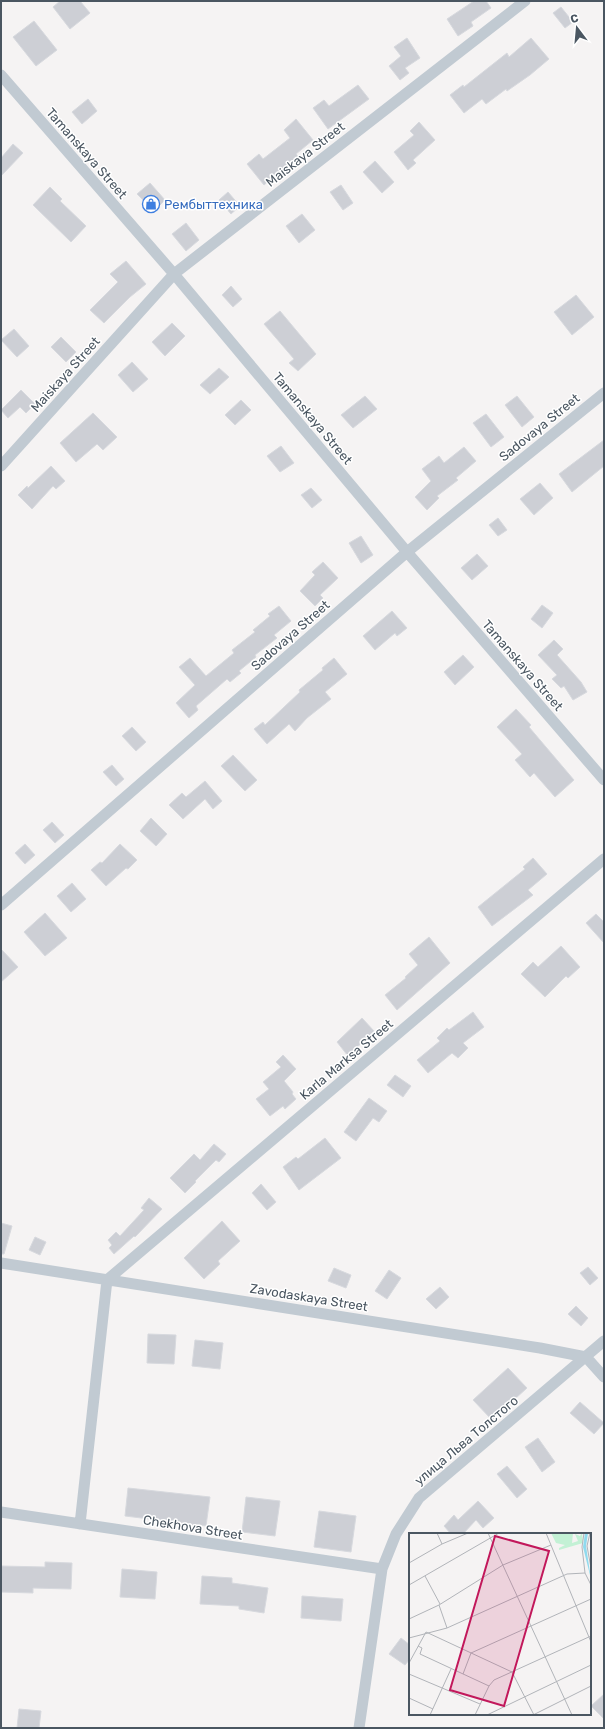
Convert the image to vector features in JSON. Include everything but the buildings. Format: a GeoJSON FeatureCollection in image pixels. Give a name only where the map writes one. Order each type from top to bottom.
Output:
{"type":"FeatureCollection","features":[{"type":"Feature","properties":{"kind":"street","name":"Maiskaya Street"},"geometry":{"type":"LineString","coordinates":[[1,466],[174,274],[525,1]]}},
{"type":"Feature","properties":{"kind":"street","name":"Tamanskaya Street"},"geometry":{"type":"LineString","coordinates":[[1,75],[174,274],[407,552],[604,780]]}},
{"type":"Feature","properties":{"kind":"street","name":"Sadovaya Street"},"geometry":{"type":"LineString","coordinates":[[1,905],[407,552],[604,393]]}},
{"type":"Feature","properties":{"kind":"street","name":"Karla Marksa Street"},"geometry":{"type":"LineString","coordinates":[[107,1280],[604,859]]}},
{"type":"Feature","properties":{"kind":"street","name":"Zavodaskaya Street"},"geometry":{"type":"LineString","coordinates":[[1,1263],[540,1348],[586,1357]]}},
{"type":"Feature","properties":{"kind":"street"},"geometry":{"type":"LineString","coordinates":[[80,1524],[107,1280]]}},
{"type":"Feature","properties":{"kind":"street","name":"улица Льва Толстого"},"geometry":{"type":"LineString","coordinates":[[359,1728],[382,1569],[396,1534],[419,1498],[604,1341]]}},
{"type":"Feature","properties":{"kind":"street"},"geometry":{"type":"LineString","coordinates":[[586,1357],[604,1377]]}},
{"type":"Feature","properties":{"kind":"street","name":"Chekhova Street"},"geometry":{"type":"LineString","coordinates":[[1,1512],[382,1569]]}},
{"type":"Feature","properties":{"kind":"place","name":"Рембыттехника"},"geometry":{"type":"Point","coordinates":[151,204]}}]}
